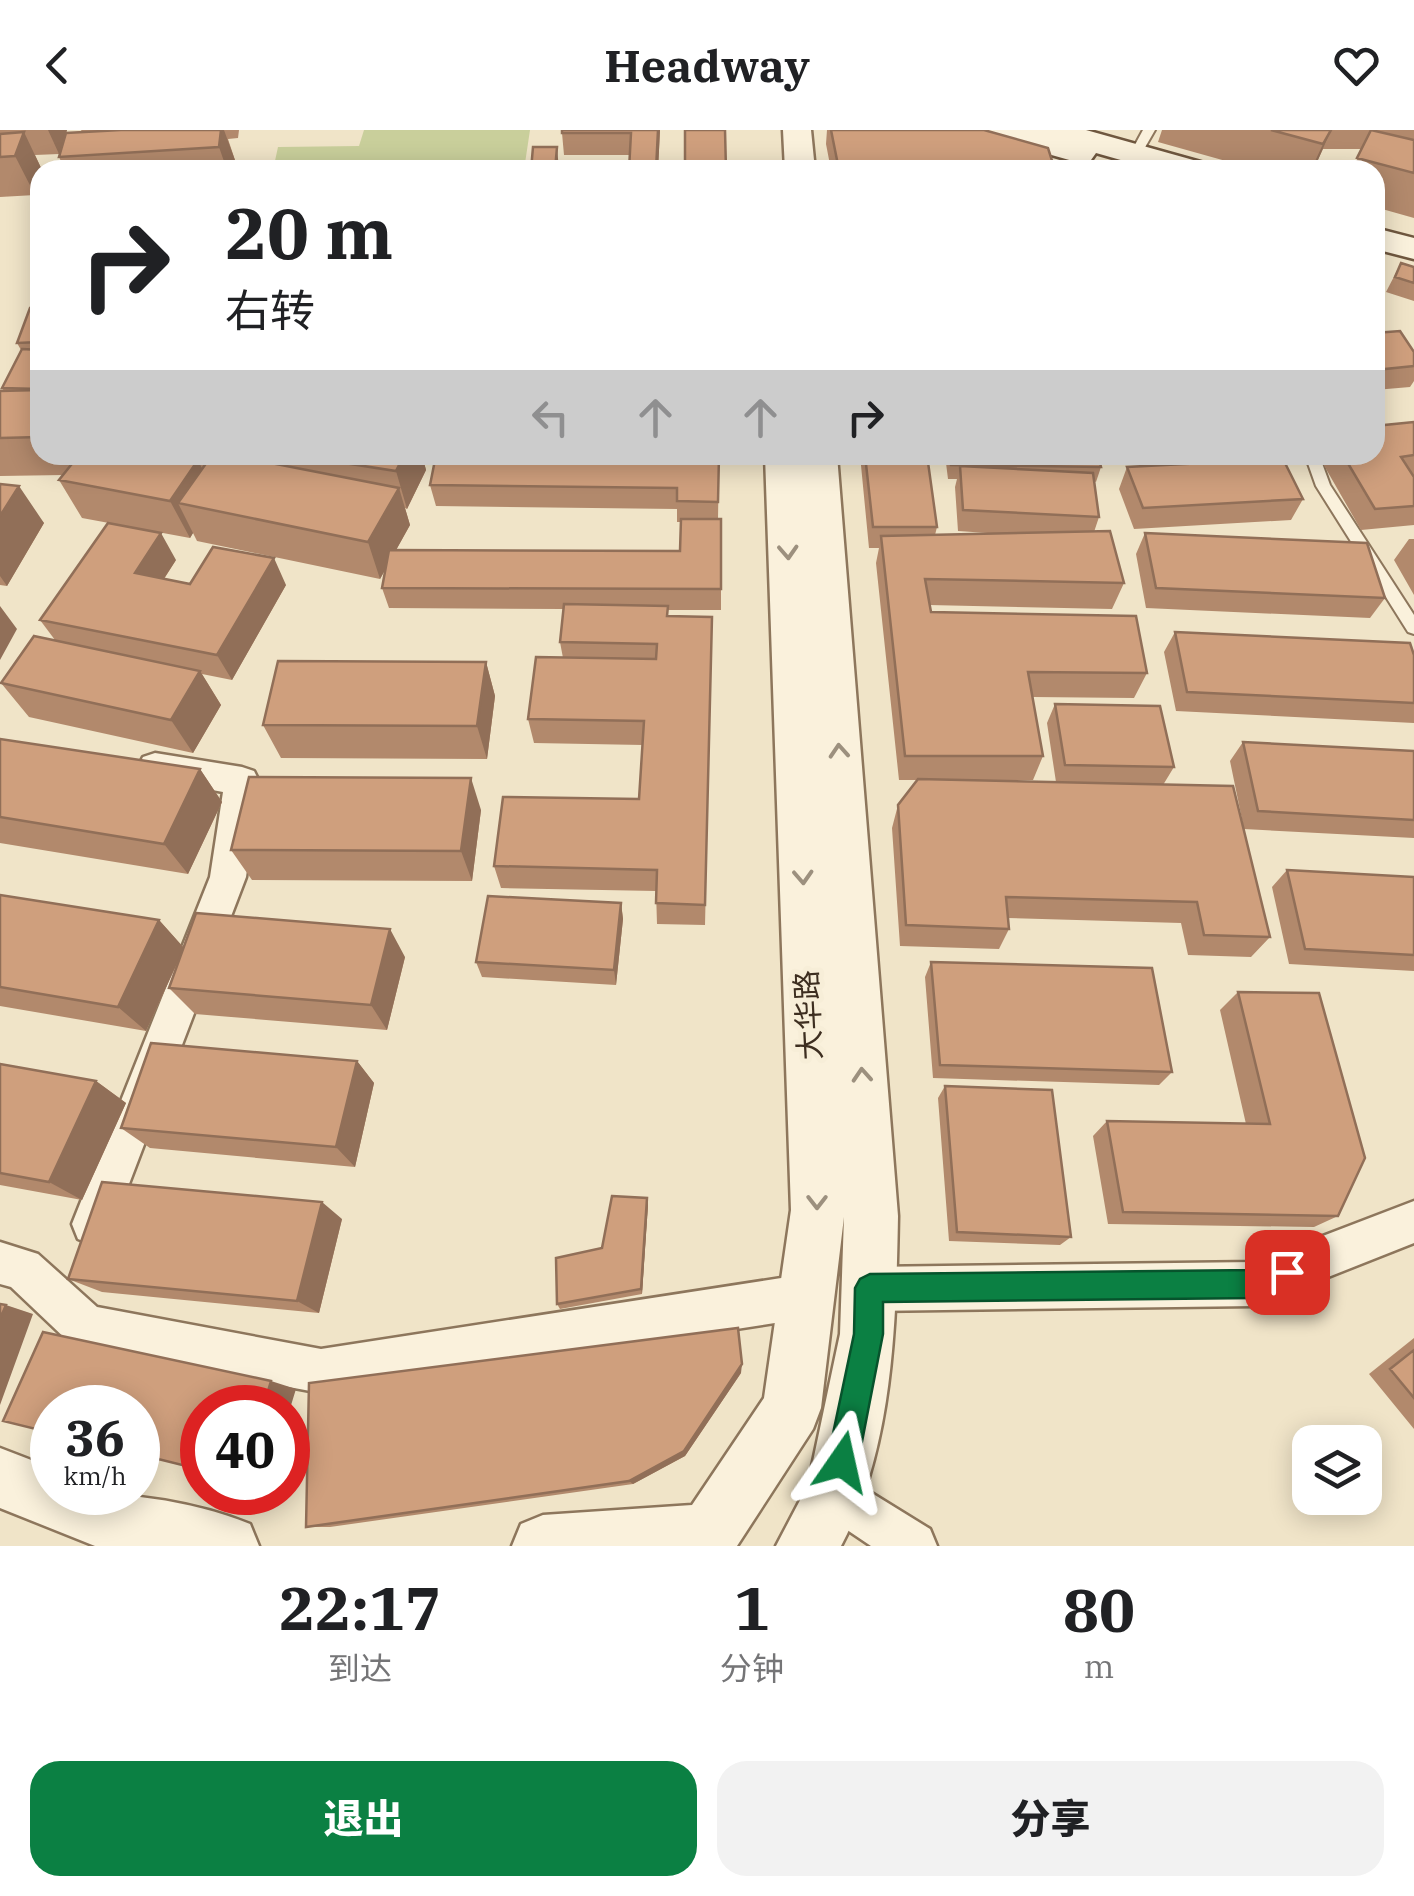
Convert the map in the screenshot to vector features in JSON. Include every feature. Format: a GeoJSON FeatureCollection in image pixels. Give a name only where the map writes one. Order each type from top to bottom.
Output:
{"type":"FeatureCollection","features":[{"type":"Feature","properties":{"kind":"main road"},"geometry":{"type":"LineString","coordinates":[[998,130],[1141,151]]}},
{"type":"Feature","properties":{"kind":"main road"},"geometry":{"type":"LineString","coordinates":[[1051,130],[1165,160]]}},
{"type":"Feature","properties":{"kind":"main road"},"geometry":{"type":"LineString","coordinates":[[1385,225],[1414,233]]}},
{"type":"Feature","properties":{"kind":"main road"},"geometry":{"type":"LineString","coordinates":[[1385,241],[1414,249]]}},
{"type":"Feature","properties":{"kind":"street"},"geometry":{"type":"LineString","coordinates":[[797,130],[799,160]]}},
{"type":"Feature","properties":{"kind":"street","name":"大华路"},"geometry":{"type":"LineString","coordinates":[[705,1540],[792,1408],[818,1210],[783,465]]}},
{"type":"Feature","properties":{"kind":"street","name":"大华路"},"geometry":{"type":"LineString","coordinates":[[806,1546],[836,1494],[868,1334],[871,1216],[820,465]]}},
{"type":"Feature","properties":{"kind":"street"},"geometry":{"type":"LineString","coordinates":[[112,760],[242,781],[228,877],[73,1273],[86,1328],[321,1371],[806,1296]]}},
{"type":"Feature","properties":{"kind":"street"},"geometry":{"type":"LineString","coordinates":[[870,1288],[1255,1284],[1414,1222]]}},
{"type":"Feature","properties":{"kind":"street"},"geometry":{"type":"LineString","coordinates":[[0,1263],[73,1273]]}},
{"type":"Feature","properties":{"kind":"street"},"geometry":{"type":"LineString","coordinates":[[0,1478],[117,1524],[228,1546]]}},
{"type":"Feature","properties":{"kind":"street"},"geometry":{"type":"LineString","coordinates":[[836,1494],[913,1546]]}},
{"type":"Feature","properties":{"kind":"street"},"geometry":{"type":"LineString","coordinates":[[543,1546],[705,1540]]}},
{"type":"Feature","properties":{"kind":"lane"},"geometry":{"type":"LineString","coordinates":[[1316,465],[1323,486],[1414,628]]}},
{"type":"Feature","properties":{"kind":"green space"},"geometry":{"type":"Polygon","coordinates":[[[364,130],[530,130],[526,160],[275,160],[278,147],[359,146],[364,130]]]}},
{"type":"Feature","properties":{"kind":"building"},"geometry":{"type":"Polygon","coordinates":[[[221,130],[219,147],[59,157],[66,133],[221,130]]]}},
{"type":"Feature","properties":{"kind":"building"},"geometry":{"type":"Polygon","coordinates":[[[658,130],[656,160],[630,160],[631,133],[562,133],[658,130]]]}},
{"type":"Feature","properties":{"kind":"building"},"geometry":{"type":"Polygon","coordinates":[[[685,130],[725,130],[726,160],[685,160],[685,130]]]}},
{"type":"Feature","properties":{"kind":"building"},"geometry":{"type":"Polygon","coordinates":[[[831,130],[984,130],[1048,148],[1052,160],[837,160],[831,130]]]}},
{"type":"Feature","properties":{"kind":"building"},"geometry":{"type":"Polygon","coordinates":[[[1271,130],[1331,130],[1323,144],[1271,130]]]}},
{"type":"Feature","properties":{"kind":"building"},"geometry":{"type":"Polygon","coordinates":[[[1371,130],[1414,140],[1414,173],[1385,165],[1385,160],[1357,158],[1371,130]]]}},
{"type":"Feature","properties":{"kind":"building"},"geometry":{"type":"Polygon","coordinates":[[[24,132],[15,156],[0,157],[0,134],[24,132]]]}},
{"type":"Feature","properties":{"kind":"building"},"geometry":{"type":"Polygon","coordinates":[[[533,147],[557,147],[556,160],[532,160],[533,147]]]}},
{"type":"Feature","properties":{"kind":"building"},"geometry":{"type":"Polygon","coordinates":[[[1401,263],[1414,267],[1414,283],[1395,277],[1401,263]]]}},
{"type":"Feature","properties":{"kind":"building"},"geometry":{"type":"Polygon","coordinates":[[[30,308],[30,342],[17,343],[30,308]]]}},
{"type":"Feature","properties":{"kind":"building"},"geometry":{"type":"Polygon","coordinates":[[[1400,331],[1414,352],[1414,366],[1385,369],[1385,332],[1400,331]]]}},
{"type":"Feature","properties":{"kind":"building"},"geometry":{"type":"Polygon","coordinates":[[[22,349],[30,349],[30,389],[2,388],[22,349]]]}},
{"type":"Feature","properties":{"kind":"building"},"geometry":{"type":"Polygon","coordinates":[[[30,390],[30,437],[0,438],[0,391],[30,390]]]}},
{"type":"Feature","properties":{"kind":"building"},"geometry":{"type":"Polygon","coordinates":[[[1414,422],[1414,455],[1401,457],[1414,477],[1414,506],[1375,509],[1349,465],[1385,465],[1385,425],[1414,422]]]}},
{"type":"Feature","properties":{"kind":"building"},"geometry":{"type":"Polygon","coordinates":[[[71,465],[195,465],[170,501],[59,480],[71,465]]]}},
{"type":"Feature","properties":{"kind":"building"},"geometry":{"type":"Polygon","coordinates":[[[205,465],[281,465],[399,488],[368,542],[178,503],[205,465]]]}},
{"type":"Feature","properties":{"kind":"building"},"geometry":{"type":"Polygon","coordinates":[[[357,465],[399,465],[396,471],[357,465]]]}},
{"type":"Feature","properties":{"kind":"building"},"geometry":{"type":"Polygon","coordinates":[[[434,465],[719,465],[718,502],[677,501],[677,488],[430,485],[434,465]]]}},
{"type":"Feature","properties":{"kind":"building"},"geometry":{"type":"Polygon","coordinates":[[[866,465],[928,465],[937,527],[873,527],[866,465]]]}},
{"type":"Feature","properties":{"kind":"building"},"geometry":{"type":"Polygon","coordinates":[[[951,465],[1100,465],[1101,467],[951,465]]]}},
{"type":"Feature","properties":{"kind":"building"},"geometry":{"type":"Polygon","coordinates":[[[1286,465],[1303,499],[1143,508],[1127,467],[1286,465]]]}},
{"type":"Feature","properties":{"kind":"building"},"geometry":{"type":"Polygon","coordinates":[[[960,466],[1093,473],[1099,517],[963,510],[960,466]]]}},
{"type":"Feature","properties":{"kind":"building"},"geometry":{"type":"Polygon","coordinates":[[[0,484],[19,486],[0,516],[0,484]]]}},
{"type":"Feature","properties":{"kind":"building"},"geometry":{"type":"Polygon","coordinates":[[[681,519],[721,519],[721,589],[382,588],[389,550],[680,551],[681,519]]]}},
{"type":"Feature","properties":{"kind":"building"},"geometry":{"type":"Polygon","coordinates":[[[108,523],[161,533],[135,573],[190,584],[213,547],[274,558],[217,655],[40,620],[108,523]]]}},
{"type":"Feature","properties":{"kind":"building"},"geometry":{"type":"Polygon","coordinates":[[[1110,531],[1124,583],[925,579],[931,612],[1136,616],[1147,673],[1028,672],[1043,756],[905,756],[881,536],[1110,531]]]}},
{"type":"Feature","properties":{"kind":"building"},"geometry":{"type":"Polygon","coordinates":[[[1145,533],[1367,543],[1385,598],[1156,588],[1145,533]]]}},
{"type":"Feature","properties":{"kind":"building"},"geometry":{"type":"Polygon","coordinates":[[[564,604],[668,606],[667,616],[712,617],[705,905],[656,903],[657,870],[494,866],[503,797],[639,799],[644,721],[528,719],[536,657],[656,659],[657,644],[560,642],[564,604]]]}},
{"type":"Feature","properties":{"kind":"building"},"geometry":{"type":"Polygon","coordinates":[[[1175,632],[1410,643],[1414,655],[1414,703],[1187,692],[1175,632]]]}},
{"type":"Feature","properties":{"kind":"building"},"geometry":{"type":"Polygon","coordinates":[[[34,636],[200,671],[171,720],[1,683],[34,636]]]}},
{"type":"Feature","properties":{"kind":"building"},"geometry":{"type":"Polygon","coordinates":[[[278,661],[486,662],[477,726],[263,725],[278,661]]]}},
{"type":"Feature","properties":{"kind":"building"},"geometry":{"type":"Polygon","coordinates":[[[1055,704],[1160,706],[1174,767],[1065,765],[1055,704]]]}},
{"type":"Feature","properties":{"kind":"building"},"geometry":{"type":"Polygon","coordinates":[[[0,739],[200,769],[164,844],[0,817],[0,739]]]}},
{"type":"Feature","properties":{"kind":"building"},"geometry":{"type":"Polygon","coordinates":[[[1243,742],[1414,751],[1414,820],[1258,811],[1243,742]]]}},
{"type":"Feature","properties":{"kind":"building"},"geometry":{"type":"Polygon","coordinates":[[[249,777],[471,778],[461,851],[231,850],[249,777]]]}},
{"type":"Feature","properties":{"kind":"building"},"geometry":{"type":"Polygon","coordinates":[[[918,779],[1233,786],[1270,937],[1204,935],[1197,902],[1006,897],[1009,929],[906,925],[898,805],[918,779]]]}},
{"type":"Feature","properties":{"kind":"building"},"geometry":{"type":"Polygon","coordinates":[[[1287,870],[1414,877],[1414,955],[1305,949],[1287,870]]]}},
{"type":"Feature","properties":{"kind":"building"},"geometry":{"type":"Polygon","coordinates":[[[0,895],[159,920],[118,1007],[0,987],[0,895]]]}},
{"type":"Feature","properties":{"kind":"building"},"geometry":{"type":"Polygon","coordinates":[[[488,896],[621,903],[614,970],[476,962],[488,896]]]}},
{"type":"Feature","properties":{"kind":"building"},"geometry":{"type":"Polygon","coordinates":[[[196,913],[390,929],[371,1005],[169,988],[196,913]]]}},
{"type":"Feature","properties":{"kind":"building"},"geometry":{"type":"Polygon","coordinates":[[[931,962],[1152,968],[1172,1072],[940,1065],[931,962]]]}},
{"type":"Feature","properties":{"kind":"building"},"geometry":{"type":"Polygon","coordinates":[[[1238,992],[1319,993],[1365,1158],[1338,1216],[1123,1212],[1107,1121],[1270,1124],[1238,992]]]}},
{"type":"Feature","properties":{"kind":"building"},"geometry":{"type":"Polygon","coordinates":[[[151,1043],[357,1061],[336,1147],[121,1128],[151,1043]]]}},
{"type":"Feature","properties":{"kind":"building"},"geometry":{"type":"Polygon","coordinates":[[[0,1064],[96,1081],[49,1182],[0,1173],[0,1064]]]}},
{"type":"Feature","properties":{"kind":"building"},"geometry":{"type":"Polygon","coordinates":[[[945,1086],[1052,1090],[1071,1237],[957,1232],[945,1086]]]}},
{"type":"Feature","properties":{"kind":"building"},"geometry":{"type":"Polygon","coordinates":[[[102,1182],[322,1202],[297,1301],[68,1279],[102,1182]]]}},
{"type":"Feature","properties":{"kind":"building"},"geometry":{"type":"Polygon","coordinates":[[[612,1196],[647,1198],[641,1289],[557,1304],[556,1258],[602,1248],[612,1196]]]}},
{"type":"Feature","properties":{"kind":"building"},"geometry":{"type":"Polygon","coordinates":[[[738,1328],[742,1364],[684,1451],[629,1481],[306,1527],[306,1515],[310,1515],[309,1383],[738,1328]]]}},
{"type":"Feature","properties":{"kind":"building"},"geometry":{"type":"Polygon","coordinates":[[[43,1332],[271,1381],[270,1385],[180,1385],[180,1464],[160,1460],[160,1385],[30,1385],[30,1428],[3,1421],[43,1332]]]}},
{"type":"Feature","properties":{"kind":"building"},"geometry":{"type":"Polygon","coordinates":[[[1414,1350],[1414,1398],[1390,1369],[1414,1350]]]}},
{"type":"Feature","properties":{"kind":"route"},"geometry":{"type":"LineString","coordinates":[[842,1462],[868,1334],[870,1288],[1255,1284],[1287,1272]]}}]}
